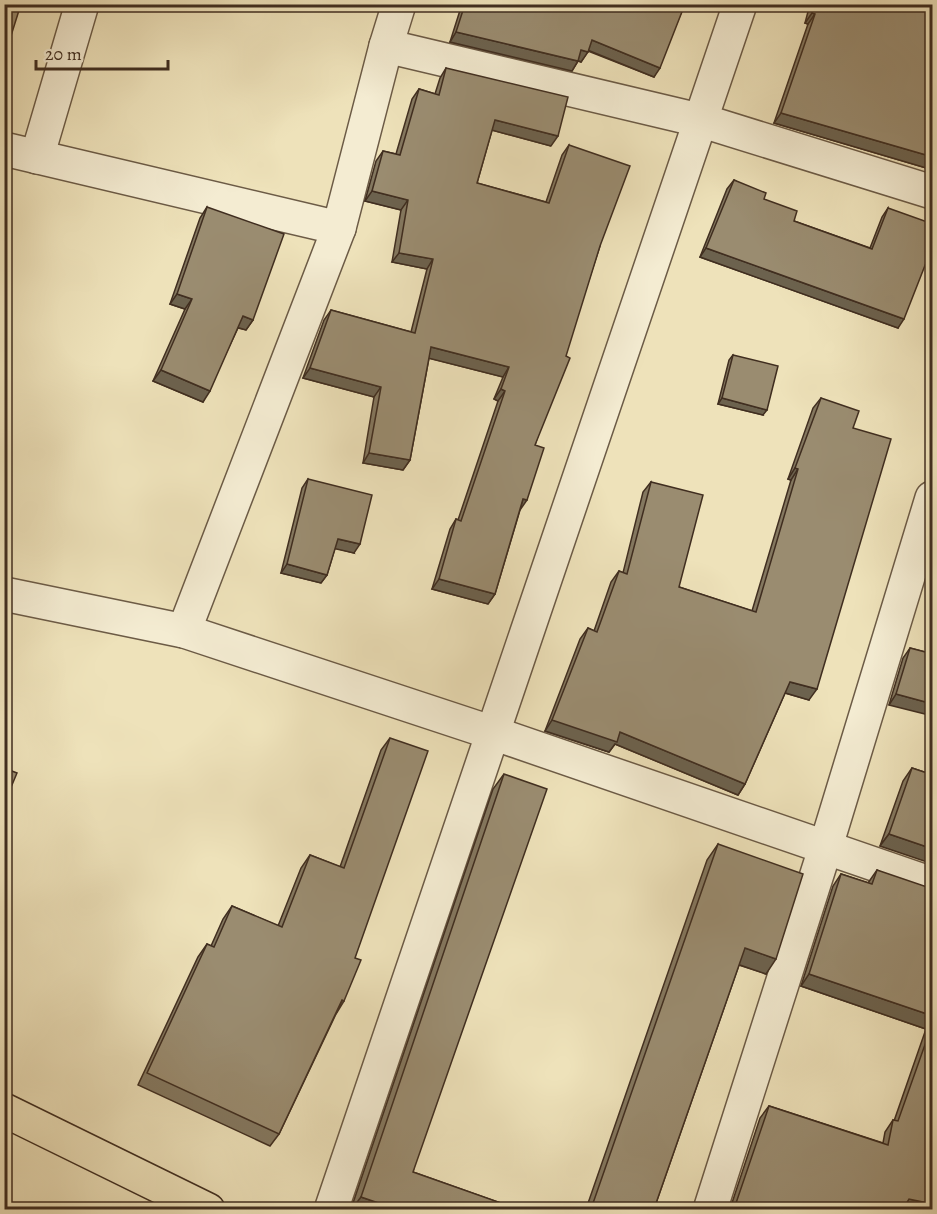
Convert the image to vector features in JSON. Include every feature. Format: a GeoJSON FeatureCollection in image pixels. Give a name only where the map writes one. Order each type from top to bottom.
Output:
{"type":"FeatureCollection","features":[{"type":"Feature","properties":{"kind":"main road"},"geometry":{"type":"LineString","coordinates":[[4,1110],[208,1209]]}},
{"type":"Feature","properties":{"kind":"street"},"geometry":{"type":"LineString","coordinates":[[37,157],[82,4]]}},
{"type":"Feature","properties":{"kind":"street"},"geometry":{"type":"LineString","coordinates":[[184,631],[339,228],[399,4]]}},
{"type":"Feature","properties":{"kind":"street"},"geometry":{"type":"LineString","coordinates":[[331,1209],[703,121],[740,4]]}},
{"type":"Feature","properties":{"kind":"street"},"geometry":{"type":"LineString","coordinates":[[386,46],[703,121],[933,192]]}},
{"type":"Feature","properties":{"kind":"street"},"geometry":{"type":"LineString","coordinates":[[4,149],[339,228]]}},
{"type":"Feature","properties":{"kind":"street"},"geometry":{"type":"LineString","coordinates":[[710,1209],[826,846],[933,498]]}},
{"type":"Feature","properties":{"kind":"street"},"geometry":{"type":"LineString","coordinates":[[4,594],[184,631],[494,733],[933,884]]}},
{"type":"Feature","properties":{"kind":"building"},"geometry":{"type":"Polygon","coordinates":[[[4,4],[21,4],[4,58],[4,4]]]}},
{"type":"Feature","properties":{"kind":"building"},"geometry":{"type":"Polygon","coordinates":[[[465,4],[685,4],[660,68],[592,40],[588,52],[581,50],[578,61],[456,32],[465,4]]]}},
{"type":"Feature","properties":{"kind":"building"},"geometry":{"type":"Polygon","coordinates":[[[814,4],[933,4],[933,157],[781,113],[815,14],[812,13],[814,4]]]}},
{"type":"Feature","properties":{"kind":"building"},"geometry":{"type":"Polygon","coordinates":[[[446,68],[568,97],[558,136],[495,120],[477,183],[549,203],[569,145],[630,166],[600,246],[566,356],[570,358],[535,445],[544,448],[527,500],[523,499],[495,594],[439,579],[456,519],[461,521],[505,391],[501,389],[509,367],[431,347],[410,460],[369,453],[381,387],[310,368],[331,310],[415,333],[433,259],[399,253],[408,200],[372,191],[383,151],[400,155],[419,89],[439,95],[446,68]]]}},
{"type":"Feature","properties":{"kind":"building"},"geometry":{"type":"Polygon","coordinates":[[[734,180],[766,193],[764,199],[797,211],[794,221],[872,249],[888,208],[933,224],[933,245],[904,319],[706,248],[734,180]]]}},
{"type":"Feature","properties":{"kind":"building"},"geometry":{"type":"Polygon","coordinates":[[[207,207],[284,234],[253,320],[243,316],[210,391],[161,370],[192,299],[177,294],[207,207]]]}},
{"type":"Feature","properties":{"kind":"building"},"geometry":{"type":"Polygon","coordinates":[[[733,355],[778,366],[767,410],[722,398],[733,355]]]}},
{"type":"Feature","properties":{"kind":"building"},"geometry":{"type":"Polygon","coordinates":[[[821,398],[859,411],[853,428],[891,439],[817,689],[790,682],[745,784],[620,732],[617,742],[552,720],[588,628],[597,632],[619,571],[627,574],[651,482],[703,495],[679,587],[756,612],[798,469],[795,468],[821,398]]]}},
{"type":"Feature","properties":{"kind":"building"},"geometry":{"type":"Polygon","coordinates":[[[308,479],[372,495],[360,544],[338,539],[327,575],[287,564],[308,479]]]}},
{"type":"Feature","properties":{"kind":"building"},"geometry":{"type":"Polygon","coordinates":[[[910,648],[933,654],[933,704],[896,694],[910,648]]]}},
{"type":"Feature","properties":{"kind":"building"},"geometry":{"type":"Polygon","coordinates":[[[390,738],[428,751],[355,958],[361,960],[344,1001],[342,1000],[279,1134],[147,1073],[207,944],[214,947],[232,906],[282,927],[310,855],[344,868],[390,738]]]}},
{"type":"Feature","properties":{"kind":"building"},"geometry":{"type":"Polygon","coordinates":[[[4,768],[17,773],[4,804],[4,768]]]}},
{"type":"Feature","properties":{"kind":"building"},"geometry":{"type":"Polygon","coordinates":[[[912,768],[933,775],[933,849],[889,834],[912,768]]]}},
{"type":"Feature","properties":{"kind":"building"},"geometry":{"type":"Polygon","coordinates":[[[504,774],[547,789],[413,1172],[518,1209],[396,1209],[361,1197],[504,774]]]}},
{"type":"Feature","properties":{"kind":"building"},"geometry":{"type":"Polygon","coordinates":[[[718,844],[803,874],[776,959],[745,948],[654,1209],[591,1209],[718,844]]]}},
{"type":"Feature","properties":{"kind":"building"},"geometry":{"type":"Polygon","coordinates":[[[877,870],[933,889],[929,903],[933,904],[933,1016],[809,974],[841,874],[872,884],[877,870]]]}},
{"type":"Feature","properties":{"kind":"building"},"geometry":{"type":"Polygon","coordinates":[[[933,1022],[933,1204],[909,1199],[903,1209],[734,1209],[769,1106],[888,1145],[893,1120],[898,1121],[933,1022]]]}}]}
